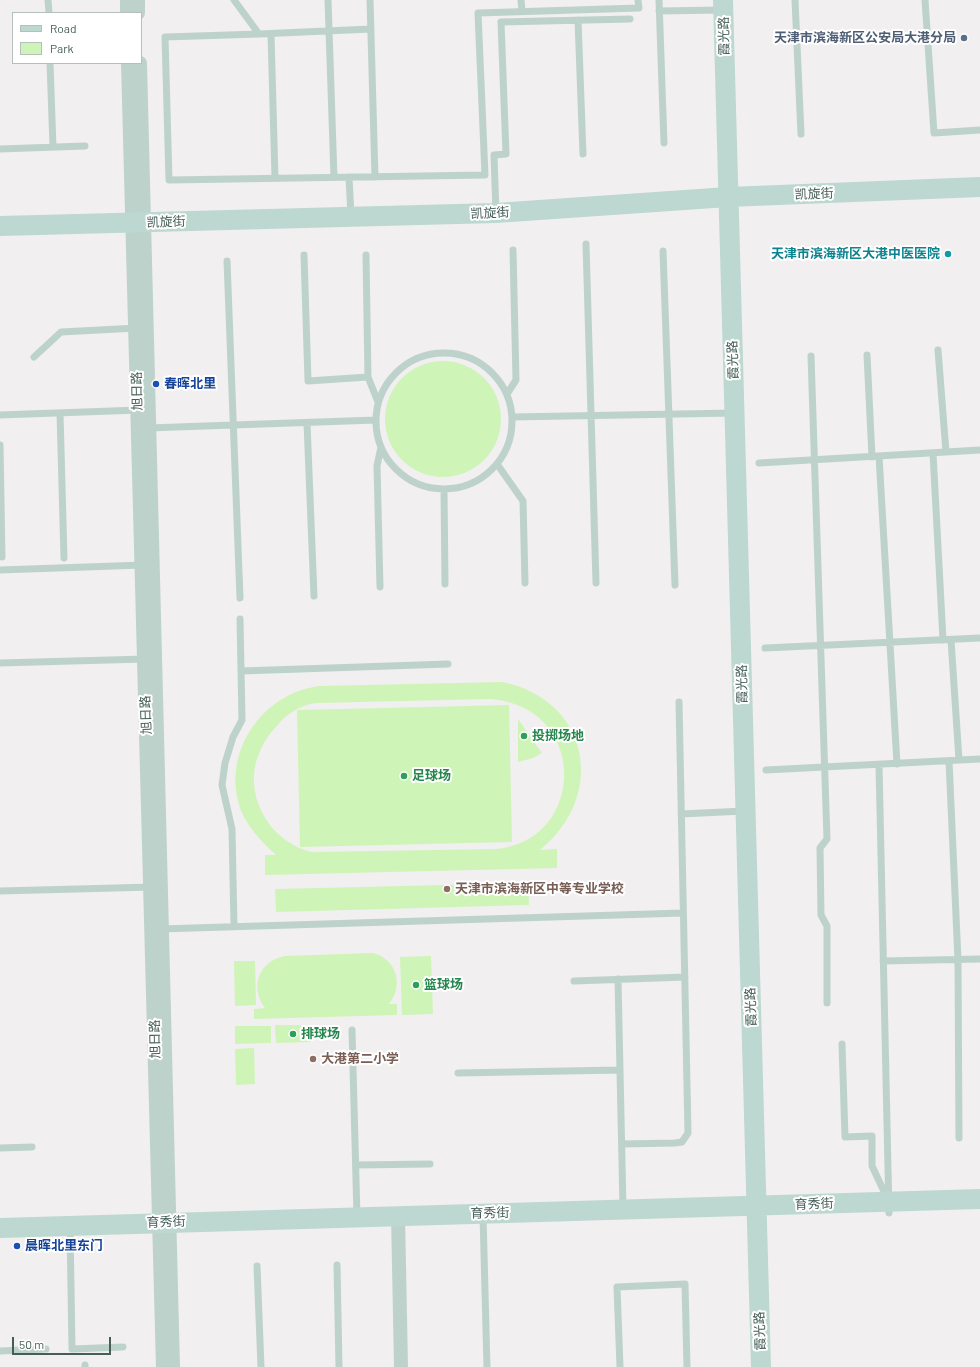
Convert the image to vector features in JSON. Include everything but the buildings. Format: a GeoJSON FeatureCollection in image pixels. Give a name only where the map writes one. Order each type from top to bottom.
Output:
{"type":"FeatureCollection","features":[{"type":"Feature","properties":{"kind":"street"},"geometry":{"type":"LineString","coordinates":[[127,0],[127,12]]}},
{"type":"Feature","properties":{"kind":"street"},"geometry":{"type":"LineString","coordinates":[[138,0],[138,12]]}},
{"type":"Feature","properties":{"kind":"street","name":"霞光路"},"geometry":{"type":"LineString","coordinates":[[728,5],[761,1211],[761,1367]]}},
{"type":"Feature","properties":{"kind":"street","name":"旭日路"},"geometry":{"type":"LineString","coordinates":[[128,64],[138,227],[150,659],[164,1226],[163,1367]]}},
{"type":"Feature","properties":{"kind":"street","name":"旭日路"},"geometry":{"type":"LineString","coordinates":[[138,227],[140,64]]}},
{"type":"Feature","properties":{"kind":"street","name":"凯旋街"},"geometry":{"type":"LineString","coordinates":[[0,236],[138,227],[351,217],[496,213],[733,203],[980,187]]}},
{"type":"Feature","properties":{"kind":"street","name":"凯旋街"},"geometry":{"type":"LineString","coordinates":[[0,226],[138,227],[733,203],[980,200]]}},
{"type":"Feature","properties":{"kind":"street","name":"育秀街"},"geometry":{"type":"LineString","coordinates":[[0,1238],[71,1230],[164,1226],[889,1207],[980,1199]]}},
{"type":"Feature","properties":{"kind":"street","name":"育秀街"},"geometry":{"type":"LineString","coordinates":[[889,1207],[980,1210]]}},
{"type":"Feature","properties":{"kind":"street","name":"霞光路"},"geometry":{"type":"LineString","coordinates":[[761,1211],[770,1367]]}},
{"type":"Feature","properties":{"kind":"street"},"geometry":{"type":"LineString","coordinates":[[398,1221],[401,1367]]}},
{"type":"Feature","properties":{"kind":"street","name":"旭日路"},"geometry":{"type":"LineString","coordinates":[[164,1226],[173,1367]]}},
{"type":"Feature","properties":{"kind":"street","name":"育秀街"},"geometry":{"type":"LineString","coordinates":[[0,1228],[71,1230]]}},
{"type":"Feature","properties":{"kind":"lane"},"geometry":{"type":"LineString","coordinates":[[48,0],[48,12]]}},
{"type":"Feature","properties":{"kind":"lane"},"geometry":{"type":"LineString","coordinates":[[234,0],[260,34]]}},
{"type":"Feature","properties":{"kind":"lane"},"geometry":{"type":"LineString","coordinates":[[328,0],[334,177]]}},
{"type":"Feature","properties":{"kind":"lane"},"geometry":{"type":"LineString","coordinates":[[370,0],[375,177]]}},
{"type":"Feature","properties":{"kind":"lane"},"geometry":{"type":"LineString","coordinates":[[522,0],[522,11]]}},
{"type":"Feature","properties":{"kind":"lane"},"geometry":{"type":"LineString","coordinates":[[371,29],[165,37],[169,180],[485,174],[478,13],[638,8],[638,0]]}},
{"type":"Feature","properties":{"kind":"lane"},"geometry":{"type":"LineString","coordinates":[[658,0],[664,143]]}},
{"type":"Feature","properties":{"kind":"lane"},"geometry":{"type":"LineString","coordinates":[[795,0],[801,134]]}},
{"type":"Feature","properties":{"kind":"lane"},"geometry":{"type":"LineString","coordinates":[[925,0],[934,133],[980,130]]}},
{"type":"Feature","properties":{"kind":"lane"},"geometry":{"type":"LineString","coordinates":[[659,11],[728,5]]}},
{"type":"Feature","properties":{"kind":"lane"},"geometry":{"type":"LineString","coordinates":[[496,213],[494,155],[506,154],[502,22],[630,19]]}},
{"type":"Feature","properties":{"kind":"lane"},"geometry":{"type":"LineString","coordinates":[[578,20],[583,154]]}},
{"type":"Feature","properties":{"kind":"lane"},"geometry":{"type":"LineString","coordinates":[[271,34],[275,178]]}},
{"type":"Feature","properties":{"kind":"lane"},"geometry":{"type":"LineString","coordinates":[[50,64],[53,147]]}},
{"type":"Feature","properties":{"kind":"lane"},"geometry":{"type":"LineString","coordinates":[[0,149],[86,146]]}},
{"type":"Feature","properties":{"kind":"lane"},"geometry":{"type":"LineString","coordinates":[[349,177],[351,217]]}},
{"type":"Feature","properties":{"kind":"lane"},"geometry":{"type":"LineString","coordinates":[[586,244],[596,583]]}},
{"type":"Feature","properties":{"kind":"lane"},"geometry":{"type":"LineString","coordinates":[[507,394],[516,380],[513,250]]}},
{"type":"Feature","properties":{"kind":"lane"},"geometry":{"type":"LineString","coordinates":[[663,252],[675,585]]}},
{"type":"Feature","properties":{"kind":"lane"},"geometry":{"type":"LineString","coordinates":[[366,255],[368,377],[378,402]]}},
{"type":"Feature","properties":{"kind":"lane"},"geometry":{"type":"LineString","coordinates":[[304,256],[308,380],[368,377]]}},
{"type":"Feature","properties":{"kind":"lane"},"geometry":{"type":"LineString","coordinates":[[227,261],[240,598]]}},
{"type":"Feature","properties":{"kind":"lane"},"geometry":{"type":"LineString","coordinates":[[34,357],[61,332],[141,328]]}},
{"type":"Feature","properties":{"kind":"lane"},"geometry":{"type":"LineString","coordinates":[[938,350],[946,452]]}},
{"type":"Feature","properties":{"kind":"lane"},"geometry":{"type":"LineString","coordinates":[[443,352],[464,355],[484,364],[500,380],[507,394],[510,399],[512,416],[509,444],[497,464],[480,480],[458,488],[434,489],[412,481],[393,467],[381,447],[376,420],[378,402],[388,382],[402,366],[421,356],[443,352]]}},
{"type":"Feature","properties":{"kind":"lane"},"geometry":{"type":"LineString","coordinates":[[867,355],[891,642],[897,764]]}},
{"type":"Feature","properties":{"kind":"lane"},"geometry":{"type":"LineString","coordinates":[[812,356],[827,839],[820,848],[821,915],[827,926],[827,1002]]}},
{"type":"Feature","properties":{"kind":"lane"},"geometry":{"type":"LineString","coordinates":[[0,415],[143,410]]}},
{"type":"Feature","properties":{"kind":"lane"},"geometry":{"type":"LineString","coordinates":[[60,413],[64,558]]}},
{"type":"Feature","properties":{"kind":"lane"},"geometry":{"type":"LineString","coordinates":[[512,416],[739,413]]}},
{"type":"Feature","properties":{"kind":"lane"},"geometry":{"type":"LineString","coordinates":[[143,429],[376,420]]}},
{"type":"Feature","properties":{"kind":"lane"},"geometry":{"type":"LineString","coordinates":[[307,423],[314,596]]}},
{"type":"Feature","properties":{"kind":"lane"},"geometry":{"type":"LineString","coordinates":[[0,445],[2,557]]}},
{"type":"Feature","properties":{"kind":"lane"},"geometry":{"type":"LineString","coordinates":[[380,587],[376,466],[381,447]]}},
{"type":"Feature","properties":{"kind":"lane"},"geometry":{"type":"LineString","coordinates":[[759,463],[980,450]]}},
{"type":"Feature","properties":{"kind":"lane"},"geometry":{"type":"LineString","coordinates":[[933,453],[942,640]]}},
{"type":"Feature","properties":{"kind":"lane"},"geometry":{"type":"LineString","coordinates":[[497,464],[523,501],[525,583]]}},
{"type":"Feature","properties":{"kind":"lane"},"geometry":{"type":"LineString","coordinates":[[444,489],[445,584]]}},
{"type":"Feature","properties":{"kind":"lane"},"geometry":{"type":"LineString","coordinates":[[0,570],[147,565]]}},
{"type":"Feature","properties":{"kind":"lane"},"geometry":{"type":"LineString","coordinates":[[234,926],[232,829],[222,785],[224,763],[233,737],[242,720],[240,618]]}},
{"type":"Feature","properties":{"kind":"lane"},"geometry":{"type":"LineString","coordinates":[[765,648],[980,638]]}},
{"type":"Feature","properties":{"kind":"lane"},"geometry":{"type":"LineString","coordinates":[[951,640],[959,760]]}},
{"type":"Feature","properties":{"kind":"lane"},"geometry":{"type":"LineString","coordinates":[[0,663],[150,659]]}},
{"type":"Feature","properties":{"kind":"lane"},"geometry":{"type":"LineString","coordinates":[[241,671],[448,664]]}},
{"type":"Feature","properties":{"kind":"lane"},"geometry":{"type":"LineString","coordinates":[[622,1144],[682,1142],[688,1133],[679,702]]}},
{"type":"Feature","properties":{"kind":"lane"},"geometry":{"type":"LineString","coordinates":[[766,770],[980,759]]}},
{"type":"Feature","properties":{"kind":"lane"},"geometry":{"type":"LineString","coordinates":[[949,761],[958,960],[959,1138]]}},
{"type":"Feature","properties":{"kind":"lane"},"geometry":{"type":"LineString","coordinates":[[879,765],[889,1207]]}},
{"type":"Feature","properties":{"kind":"lane"},"geometry":{"type":"LineString","coordinates":[[681,814],[750,811]]}},
{"type":"Feature","properties":{"kind":"lane"},"geometry":{"type":"LineString","coordinates":[[0,891],[156,887]]}},
{"type":"Feature","properties":{"kind":"lane"},"geometry":{"type":"LineString","coordinates":[[157,929],[684,913]]}},
{"type":"Feature","properties":{"kind":"lane"},"geometry":{"type":"LineString","coordinates":[[884,961],[980,959]]}},
{"type":"Feature","properties":{"kind":"lane"},"geometry":{"type":"LineString","coordinates":[[574,981],[685,977]]}},
{"type":"Feature","properties":{"kind":"lane"},"geometry":{"type":"LineString","coordinates":[[618,979],[624,1214]]}},
{"type":"Feature","properties":{"kind":"lane"},"geometry":{"type":"LineString","coordinates":[[352,1030],[358,1222]]}},
{"type":"Feature","properties":{"kind":"lane"},"geometry":{"type":"LineString","coordinates":[[842,1044],[845,1137],[872,1136],[872,1166],[889,1207]]}},
{"type":"Feature","properties":{"kind":"lane"},"geometry":{"type":"LineString","coordinates":[[458,1073],[620,1070]]}},
{"type":"Feature","properties":{"kind":"lane"},"geometry":{"type":"LineString","coordinates":[[0,1148],[32,1147]]}},
{"type":"Feature","properties":{"kind":"lane"},"geometry":{"type":"LineString","coordinates":[[356,1166],[430,1164]]}},
{"type":"Feature","properties":{"kind":"lane"},"geometry":{"type":"LineString","coordinates":[[483,1218],[487,1367]]}},
{"type":"Feature","properties":{"kind":"lane"},"geometry":{"type":"LineString","coordinates":[[71,1230],[72,1349],[123,1347]]}},
{"type":"Feature","properties":{"kind":"lane"},"geometry":{"type":"LineString","coordinates":[[336,1264],[339,1367]]}},
{"type":"Feature","properties":{"kind":"lane"},"geometry":{"type":"LineString","coordinates":[[257,1266],[261,1367]]}},
{"type":"Feature","properties":{"kind":"lane"},"geometry":{"type":"LineString","coordinates":[[620,1367],[617,1287],[685,1284],[687,1367]]}},
{"type":"Feature","properties":{"kind":"lane"},"geometry":{"type":"LineString","coordinates":[[0,1351],[46,1350]]}},
{"type":"Feature","properties":{"kind":"green space"},"geometry":{"type":"Polygon","coordinates":[[[443,361],[465,365],[484,378],[497,397],[501,419],[497,441],[484,460],[465,473],[443,477],[421,473],[402,460],[389,441],[385,419],[389,397],[402,378],[421,365],[443,361]]]}},
{"type":"Feature","properties":{"kind":"green space"},"geometry":{"type":"Polygon","coordinates":[[[503,682],[532,692],[555,708],[570,729],[579,752],[581,777],[575,803],[561,828],[540,850],[557,849],[557,868],[265,875],[265,855],[276,855],[266,846],[243,815],[237,793],[236,772],[240,751],[249,732],[262,715],[278,702],[297,692],[319,686],[503,682]],[[490,699],[317,703],[299,708],[280,722],[270,733],[261,748],[254,771],[254,787],[258,802],[264,816],[273,829],[298,847],[313,852],[496,849],[526,841],[547,823],[560,800],[564,774],[559,747],[546,724],[522,707],[490,699]]]}},
{"type":"Feature","properties":{"kind":"green space","name":"足球场"},"geometry":{"type":"Polygon","coordinates":[[[509,705],[512,842],[300,847],[297,710],[509,705]]]}},
{"type":"Feature","properties":{"kind":"green space","name":"投掷场地"},"geometry":{"type":"Polygon","coordinates":[[[518,719],[542,753],[533,758],[518,762],[518,719]]]}},
{"type":"Feature","properties":{"kind":"green space"},"geometry":{"type":"Polygon","coordinates":[[[528,883],[529,905],[276,912],[275,889],[528,883]]]}},
{"type":"Feature","properties":{"kind":"green space"},"geometry":{"type":"Polygon","coordinates":[[[373,953],[388,961],[396,974],[396,989],[394,997],[389,1004],[397,1004],[397,1015],[254,1019],[254,1009],[265,1008],[260,1000],[258,992],[257,984],[259,976],[269,963],[276,959],[285,956],[373,953]]]}},
{"type":"Feature","properties":{"kind":"green space","name":"篮球场"},"geometry":{"type":"Polygon","coordinates":[[[431,956],[433,1014],[402,1015],[400,957],[431,956]]]}},
{"type":"Feature","properties":{"kind":"green space"},"geometry":{"type":"Polygon","coordinates":[[[234,961],[255,961],[256,1005],[235,1006],[234,961]]]}},
{"type":"Feature","properties":{"kind":"green space","name":"排球场"},"geometry":{"type":"Polygon","coordinates":[[[275,1025],[311,1025],[311,1042],[276,1043],[275,1025]]]}},
{"type":"Feature","properties":{"kind":"green space","name":"排球场"},"geometry":{"type":"Polygon","coordinates":[[[235,1026],[271,1026],[271,1043],[235,1044],[235,1026]]]}},
{"type":"Feature","properties":{"kind":"green space"},"geometry":{"type":"Polygon","coordinates":[[[254,1048],[255,1084],[236,1085],[235,1049],[254,1048]]]}},
{"type":"Feature","properties":{"kind":"place","name":"天津市滨海新区公安局大港分局"},"geometry":{"type":"Point","coordinates":[964,38]}},
{"type":"Feature","properties":{"kind":"place","name":"天津市滨海新区大港中医医院"},"geometry":{"type":"Point","coordinates":[948,254]}},
{"type":"Feature","properties":{"kind":"place","name":"春晖北里"},"geometry":{"type":"Point","coordinates":[156,384]}},
{"type":"Feature","properties":{"kind":"place","name":"投掷场地"},"geometry":{"type":"Point","coordinates":[524,736]}},
{"type":"Feature","properties":{"kind":"place","name":"足球场"},"geometry":{"type":"Point","coordinates":[404,776]}},
{"type":"Feature","properties":{"kind":"place","name":"天津市滨海新区中等专业学校"},"geometry":{"type":"Point","coordinates":[447,889]}},
{"type":"Feature","properties":{"kind":"place","name":"篮球场"},"geometry":{"type":"Point","coordinates":[416,985]}},
{"type":"Feature","properties":{"kind":"place","name":"排球场"},"geometry":{"type":"Point","coordinates":[293,1034]}},
{"type":"Feature","properties":{"kind":"place","name":"大港第二小学"},"geometry":{"type":"Point","coordinates":[313,1059]}},
{"type":"Feature","properties":{"kind":"place","name":"晨晖北里东门"},"geometry":{"type":"Point","coordinates":[17,1246]}}]}
